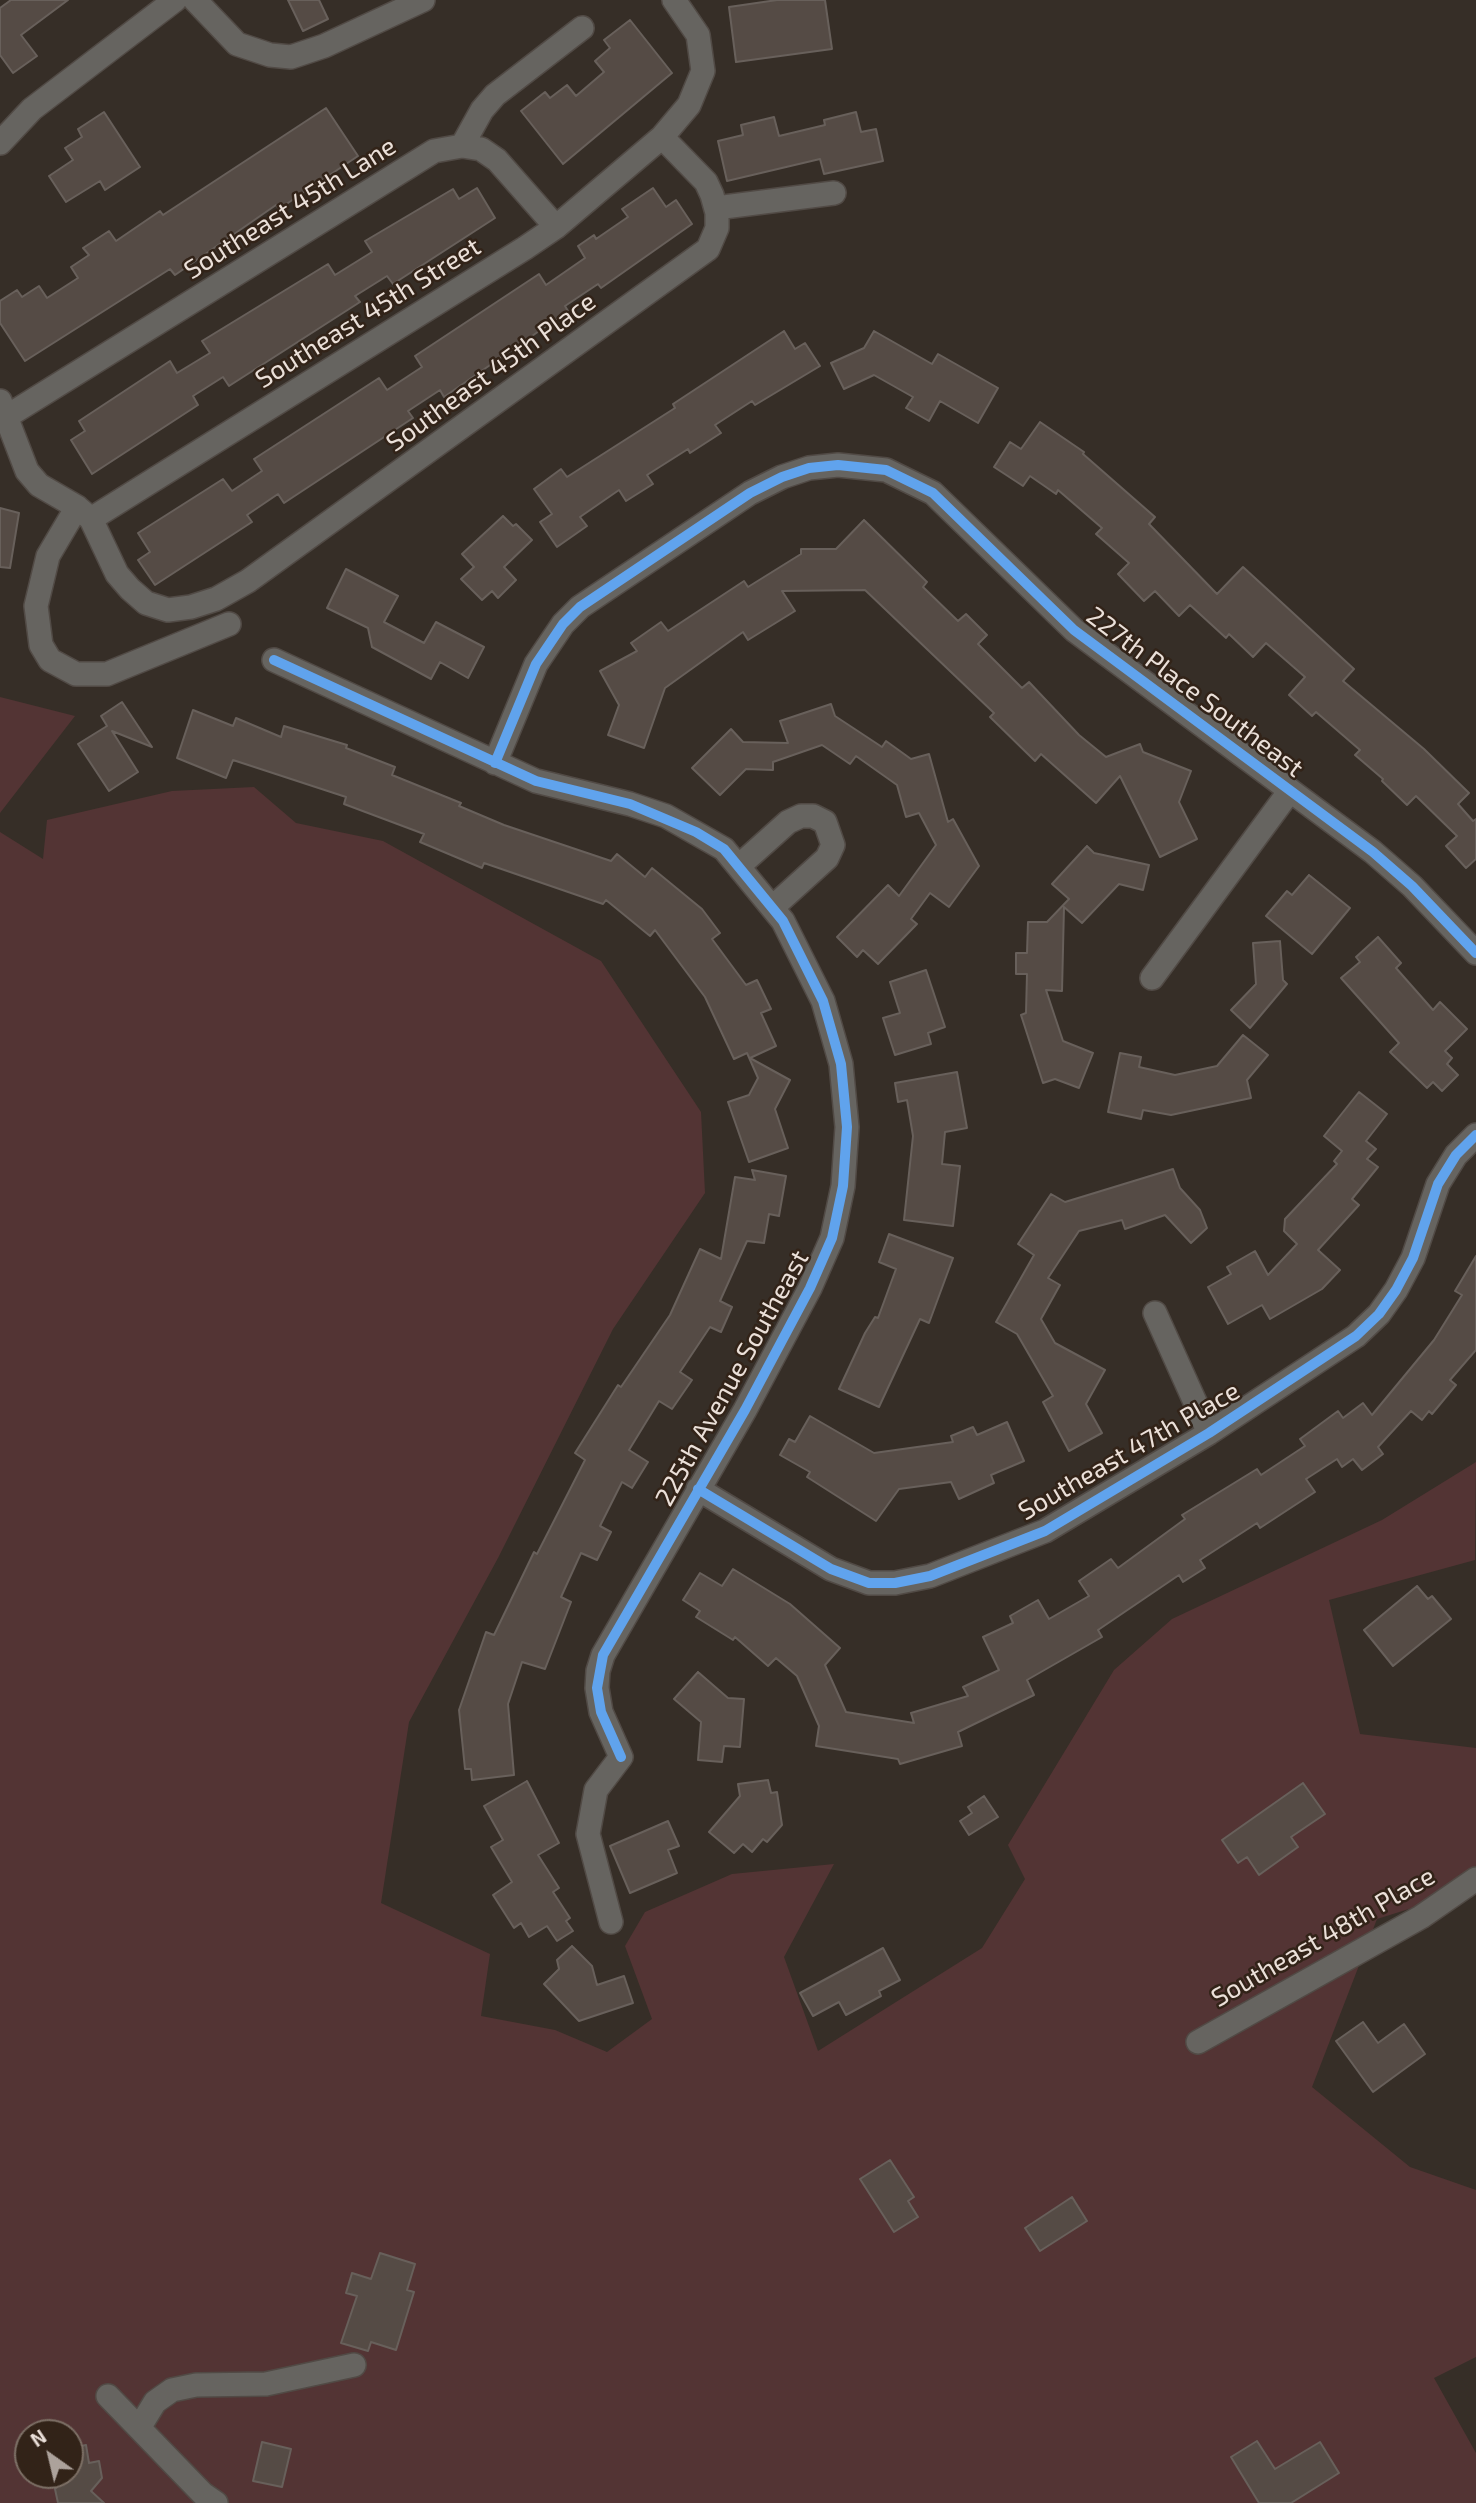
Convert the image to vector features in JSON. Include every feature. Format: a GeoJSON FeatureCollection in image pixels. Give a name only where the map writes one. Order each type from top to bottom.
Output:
{"type":"FeatureCollection","features":[{"type":"Feature","properties":{"kind":"street"},"geometry":{"type":"LineString","coordinates":[[0,143],[32,109],[176,0]]}},
{"type":"Feature","properties":{"kind":"street"},"geometry":{"type":"LineString","coordinates":[[195,0],[237,44],[261,53],[291,57],[316,50],[424,0]]}},
{"type":"Feature","properties":{"kind":"street","name":"Southeast 45th Street"},"geometry":{"type":"LineString","coordinates":[[84,513],[556,227],[662,137],[689,105],[703,71],[698,35],[674,0]]}},
{"type":"Feature","properties":{"kind":"street"},"geometry":{"type":"LineString","coordinates":[[556,227],[497,160],[481,149],[462,146],[482,110],[495,96],[582,28]]}},
{"type":"Feature","properties":{"kind":"street"},"geometry":{"type":"LineString","coordinates":[[662,137],[706,182],[716,208],[834,193]]}},
{"type":"Feature","properties":{"kind":"street","name":"Southeast 45th Lane"},"geometry":{"type":"LineString","coordinates":[[3,409],[434,151],[462,146]]}},
{"type":"Feature","properties":{"kind":"street","name":"Southeast 45th Place"},"geometry":{"type":"LineString","coordinates":[[84,513],[117,574],[146,603],[168,610],[191,607],[216,599],[248,581],[696,260],[713,242],[717,228],[716,208]]}},
{"type":"Feature","properties":{"kind":"street"},"geometry":{"type":"LineString","coordinates":[[3,409],[27,471],[39,485],[84,513],[48,556],[36,606],[41,645],[50,660],[76,674],[107,674],[229,624]]}},
{"type":"Feature","properties":{"kind":"street","name":"227th Place Southeast"},"geometry":{"type":"LineString","coordinates":[[495,763],[536,664],[563,624],[580,607],[750,493],[782,477],[809,468],[838,465],[886,470],[933,492],[1074,630],[1382,860],[1412,886],[1476,953]]}},
{"type":"Feature","properties":{"kind":"street","name":"225th Avenue Southeast"},"geometry":{"type":"LineString","coordinates":[[274,660],[536,781],[630,804],[666,816],[724,849],[783,921],[823,1001],[841,1064],[847,1128],[843,1186],[832,1238],[810,1288],[745,1410],[603,1654],[598,1671],[597,1688],[601,1712],[621,1757],[596,1790],[588,1833],[611,1922]]}},
{"type":"Feature","properties":{"kind":"street"},"geometry":{"type":"LineString","coordinates":[[1152,978],[1289,792]]}},
{"type":"Feature","properties":{"kind":"street"},"geometry":{"type":"LineString","coordinates":[[739,866],[788,822],[801,816],[813,816],[825,822],[833,845],[827,858],[773,907]]}},
{"type":"Feature","properties":{"kind":"street","name":"Southeast 47th Place"},"geometry":{"type":"LineString","coordinates":[[698,1489],[831,1569],[869,1583],[895,1583],[930,1576],[1045,1531],[1209,1433],[1332,1354],[1379,1314],[1413,1258],[1437,1184],[1456,1155],[1476,1135]]}},
{"type":"Feature","properties":{"kind":"street"},"geometry":{"type":"LineString","coordinates":[[1155,1314],[1209,1433]]}},
{"type":"Feature","properties":{"kind":"street","name":"Southeast 48th Place"},"geometry":{"type":"LineString","coordinates":[[1198,2042],[1421,1917],[1476,1879]]}},
{"type":"Feature","properties":{"kind":"street"},"geometry":{"type":"LineString","coordinates":[[139,2428],[155,2402],[172,2390],[196,2385],[266,2384],[354,2365]]}},
{"type":"Feature","properties":{"kind":"street"},"geometry":{"type":"LineString","coordinates":[[108,2396],[203,2494],[216,2503]]}},
{"type":"Feature","properties":{"kind":"shaded area"},"geometry":{"type":"Polygon","coordinates":[[[0,697],[75,716],[0,813],[0,697]]]}},
{"type":"Feature","properties":{"kind":"shaded area"},"geometry":{"type":"Polygon","coordinates":[[[254,787],[296,823],[383,841],[601,961],[701,1112],[705,1193],[613,1329],[498,1558],[409,1722],[381,1903],[490,1954],[481,2016],[555,2030],[607,2052],[652,2019],[625,1946],[645,1912],[732,1874],[834,1864],[784,1957],[818,2051],[982,1948],[1025,1879],[1008,1845],[1114,1670],[1172,1619],[1382,1520],[1476,1462],[1475,1560],[1329,1600],[1360,1734],[1476,1748],[1476,1888],[1377,1919],[1312,2087],[1410,2167],[1476,2190],[1476,2357],[1434,2378],[1476,2453],[1476,2503],[0,2503],[0,832],[43,859],[47,820],[172,791],[254,787]]]}},
{"type":"Feature","properties":{"kind":"building"},"geometry":{"type":"Polygon","coordinates":[[[11,0],[68,0],[21,35],[37,56],[13,73],[0,55],[0,8],[11,0]]]}},
{"type":"Feature","properties":{"kind":"building"},"geometry":{"type":"Polygon","coordinates":[[[288,0],[319,0],[328,19],[303,31],[288,0]]]}},
{"type":"Feature","properties":{"kind":"building"},"geometry":{"type":"Polygon","coordinates":[[[777,0],[825,0],[832,49],[736,62],[729,7],[777,0]]]}},
{"type":"Feature","properties":{"kind":"building"},"geometry":{"type":"Polygon","coordinates":[[[630,20],[672,73],[563,164],[521,111],[545,92],[550,98],[567,85],[576,96],[604,72],[595,61],[610,48],[604,40],[630,20]]]}},
{"type":"Feature","properties":{"kind":"building"},"geometry":{"type":"Polygon","coordinates":[[[326,108],[358,156],[279,209],[276,205],[175,275],[170,269],[25,361],[0,323],[0,301],[17,290],[22,297],[39,286],[47,298],[78,278],[71,267],[89,255],[83,248],[109,231],[116,241],[160,211],[163,215],[326,108]]]}},
{"type":"Feature","properties":{"kind":"building"},"geometry":{"type":"Polygon","coordinates":[[[104,112],[140,167],[105,190],[100,181],[66,202],[49,176],[73,160],[65,148],[82,137],[78,129],[104,112]]]}},
{"type":"Feature","properties":{"kind":"building"},"geometry":{"type":"Polygon","coordinates":[[[856,112],[861,132],[876,129],[883,161],[824,174],[820,159],[727,181],[718,141],[743,135],[741,125],[774,117],[779,136],[825,125],[824,120],[856,112]]]}},
{"type":"Feature","properties":{"kind":"building"},"geometry":{"type":"Polygon","coordinates":[[[477,188],[495,218],[393,284],[387,276],[355,296],[360,302],[229,386],[223,377],[193,396],[198,405],[92,474],[71,440],[85,431],[79,421],[170,361],[177,373],[210,353],[202,341],[328,264],[335,275],[372,252],[365,241],[453,189],[459,199],[477,188]]]}},
{"type":"Feature","properties":{"kind":"building"},"geometry":{"type":"Polygon","coordinates":[[[653,188],[666,207],[676,200],[692,224],[601,288],[598,284],[565,306],[568,311],[444,397],[440,390],[408,411],[413,418],[284,503],[278,494],[247,515],[252,522],[155,585],[138,560],[150,552],[138,533],[223,479],[232,491],[262,471],[254,459],[379,378],[387,390],[422,367],[415,356],[539,274],[546,285],[585,258],[578,246],[594,235],[596,239],[628,217],[622,209],[653,188]]]}},
{"type":"Feature","properties":{"kind":"building"},"geometry":{"type":"Polygon","coordinates":[[[784,331],[795,349],[805,343],[820,366],[755,405],[752,401],[715,425],[721,433],[690,453],[688,449],[647,475],[653,484],[626,501],[619,490],[580,517],[587,526],[557,547],[540,522],[552,514],[534,489],[561,469],[567,477],[675,408],[673,404],[784,331]]]}},
{"type":"Feature","properties":{"kind":"building"},"geometry":{"type":"Polygon","coordinates":[[[874,331],[932,364],[938,354],[998,388],[978,423],[940,401],[929,421],[906,408],[913,397],[874,375],[844,389],[831,363],[864,348],[874,331]]]}},
{"type":"Feature","properties":{"kind":"building"},"geometry":{"type":"Polygon","coordinates":[[[1040,422],[1084,452],[1083,454],[1155,517],[1149,524],[1217,594],[1243,567],[1354,669],[1343,681],[1424,749],[1469,793],[1458,804],[1473,821],[1476,819],[1476,859],[1466,868],[1446,846],[1457,836],[1416,796],[1407,805],[1383,779],[1355,755],[1360,750],[1316,712],[1312,716],[1289,695],[1305,677],[1266,643],[1253,657],[1229,634],[1226,638],[1190,605],[1179,616],[1155,591],[1144,601],[1118,574],[1129,563],[1096,534],[1102,528],[1058,490],[1056,494],[1030,476],[1023,486],[994,467],[1010,442],[1021,449],[1040,422]]]}},
{"type":"Feature","properties":{"kind":"building"},"geometry":{"type":"Polygon","coordinates":[[[0,508],[19,513],[10,568],[0,567],[0,508]]]}},
{"type":"Feature","properties":{"kind":"building"},"geometry":{"type":"Polygon","coordinates":[[[503,516],[513,526],[516,524],[532,540],[504,567],[516,580],[498,598],[492,591],[482,600],[461,579],[474,567],[462,554],[503,516]]]}},
{"type":"Feature","properties":{"kind":"building"},"geometry":{"type":"Polygon","coordinates":[[[864,520],[927,582],[923,587],[958,621],[966,614],[987,635],[978,644],[1022,688],[1029,682],[1079,735],[1106,757],[1140,744],[1143,752],[1191,771],[1179,802],[1197,839],[1160,857],[1120,776],[1096,803],[1041,754],[1035,761],[990,717],[994,713],[865,590],[782,591],[795,611],[748,640],[743,632],[665,688],[644,748],[608,735],[619,705],[600,671],[637,651],[631,643],[661,622],[668,631],[744,581],[748,587],[801,554],[801,549],[836,549],[864,520]]]}},
{"type":"Feature","properties":{"kind":"building"},"geometry":{"type":"Polygon","coordinates":[[[346,569],[398,596],[384,622],[424,643],[436,622],[484,647],[468,678],[440,662],[431,679],[372,647],[368,628],[327,608],[346,569]]]}},
{"type":"Feature","properties":{"kind":"building"},"geometry":{"type":"Polygon","coordinates":[[[122,702],[152,747],[112,731],[138,772],[109,791],[78,744],[107,726],[101,716],[122,702]]]}},
{"type":"Feature","properties":{"kind":"building"},"geometry":{"type":"Polygon","coordinates":[[[831,704],[835,716],[882,747],[886,741],[911,759],[929,754],[948,822],[953,819],[979,866],[949,907],[930,893],[911,919],[917,924],[878,964],[863,950],[857,957],[837,937],[888,885],[899,896],[936,845],[919,813],[906,817],[897,785],[856,756],[850,764],[822,745],[773,762],[773,770],[746,769],[720,795],[692,768],[731,729],[743,742],[788,743],[780,721],[831,704]]]}},
{"type":"Feature","properties":{"kind":"building"},"geometry":{"type":"Polygon","coordinates":[[[193,710],[233,726],[236,718],[281,737],[284,726],[347,745],[346,748],[395,767],[392,775],[461,803],[459,806],[504,825],[611,861],[617,854],[645,877],[652,868],[702,909],[720,933],[712,939],[746,985],[757,980],[771,1009],[761,1013],[776,1046],[750,1058],[790,1080],[775,1109],[788,1148],[749,1162],[728,1102],[749,1095],[758,1078],[747,1053],[734,1059],[705,997],[655,930],[650,936],[606,900],[603,904],[484,863],[482,868],[420,842],[424,834],[344,804],[346,797],[233,760],[226,778],[177,758],[193,710]]]}},
{"type":"Feature","properties":{"kind":"building"},"geometry":{"type":"Polygon","coordinates":[[[1087,846],[1094,853],[1149,865],[1143,890],[1119,884],[1082,923],[1064,907],[1062,991],[1046,990],[1063,1041],[1093,1053],[1079,1088],[1055,1079],[1043,1083],[1021,1015],[1026,1013],[1027,974],[1016,974],[1016,953],[1027,953],[1028,922],[1047,922],[1069,899],[1052,884],[1087,846]]]}},
{"type":"Feature","properties":{"kind":"building"},"geometry":{"type":"Polygon","coordinates":[[[1309,875],[1350,908],[1312,954],[1266,916],[1287,891],[1292,895],[1309,875]]]}},
{"type":"Feature","properties":{"kind":"building"},"geometry":{"type":"Polygon","coordinates":[[[1378,937],[1401,963],[1396,968],[1433,1010],[1440,1002],[1467,1029],[1445,1051],[1452,1058],[1447,1064],[1458,1075],[1442,1091],[1433,1082],[1427,1088],[1390,1052],[1399,1043],[1341,978],[1360,962],[1356,957],[1378,937]]]}},
{"type":"Feature","properties":{"kind":"building"},"geometry":{"type":"Polygon","coordinates":[[[1280,941],[1283,980],[1287,984],[1250,1028],[1231,1010],[1256,984],[1253,943],[1280,941]]]}},
{"type":"Feature","properties":{"kind":"building"},"geometry":{"type":"Polygon","coordinates":[[[926,970],[945,1027],[928,1033],[931,1044],[895,1055],[883,1018],[900,1013],[890,982],[926,970]]]}},
{"type":"Feature","properties":{"kind":"building"},"geometry":{"type":"Polygon","coordinates":[[[1243,1035],[1268,1055],[1247,1080],[1251,1098],[1171,1115],[1143,1110],[1141,1119],[1108,1112],[1120,1053],[1141,1057],[1139,1067],[1175,1075],[1217,1066],[1243,1035]]]}},
{"type":"Feature","properties":{"kind":"building"},"geometry":{"type":"Polygon","coordinates":[[[957,1072],[967,1128],[945,1132],[942,1164],[960,1166],[953,1226],[904,1220],[913,1136],[907,1100],[898,1102],[895,1083],[957,1072]]]}},
{"type":"Feature","properties":{"kind":"building"},"geometry":{"type":"Polygon","coordinates":[[[1359,1092],[1387,1114],[1366,1141],[1376,1149],[1367,1159],[1378,1167],[1352,1199],[1359,1205],[1318,1250],[1340,1270],[1322,1289],[1270,1319],[1262,1305],[1228,1324],[1208,1287],[1231,1274],[1227,1267],[1255,1251],[1268,1275],[1297,1244],[1284,1231],[1285,1219],[1337,1164],[1334,1161],[1342,1151],[1324,1136],[1359,1092]]]}},
{"type":"Feature","properties":{"kind":"building"},"geometry":{"type":"Polygon","coordinates":[[[1173,1169],[1180,1188],[1200,1210],[1207,1228],[1191,1243],[1165,1215],[1125,1229],[1122,1220],[1079,1231],[1048,1278],[1060,1285],[1041,1319],[1055,1343],[1105,1370],[1086,1404],[1102,1433],[1069,1451],[1043,1402],[1053,1396],[1017,1334],[996,1322],[1034,1255],[1018,1244],[1051,1194],[1065,1202],[1173,1169]]]}},
{"type":"Feature","properties":{"kind":"building"},"geometry":{"type":"Polygon","coordinates":[[[752,1170],[786,1176],[779,1216],[769,1214],[764,1243],[747,1241],[720,1301],[732,1307],[721,1332],[710,1327],[680,1372],[692,1380],[672,1409],[659,1401],[629,1450],[648,1462],[632,1488],[622,1482],[600,1526],[611,1532],[597,1560],[581,1553],[561,1597],[571,1602],[545,1669],[522,1662],[508,1704],[514,1775],[472,1780],[471,1769],[465,1769],[459,1710],[486,1632],[494,1635],[534,1552],[537,1554],[585,1460],[575,1453],[618,1385],[621,1387],[670,1315],[700,1249],[721,1259],[735,1177],[755,1180],[752,1170]]]}},
{"type":"Feature","properties":{"kind":"building"},"geometry":{"type":"Polygon","coordinates":[[[889,1234],[953,1258],[929,1323],[920,1319],[879,1407],[839,1389],[865,1333],[875,1317],[878,1318],[896,1269],[879,1262],[889,1234]]]}},
{"type":"Feature","properties":{"kind":"building"},"geometry":{"type":"Polygon","coordinates":[[[1476,1256],[1476,1350],[1450,1380],[1456,1385],[1432,1414],[1429,1411],[1422,1420],[1411,1411],[1378,1447],[1383,1454],[1362,1470],[1353,1459],[1342,1467],[1337,1459],[1306,1479],[1315,1492],[1260,1528],[1257,1523],[1200,1560],[1205,1568],[1183,1582],[1179,1575],[1098,1630],[1102,1637],[1027,1680],[1034,1695],[958,1732],[962,1746],[900,1764],[898,1759],[816,1746],[819,1726],[797,1676],[776,1658],[768,1666],[735,1637],[733,1640],[696,1617],[700,1611],[683,1600],[700,1573],[722,1586],[733,1569],[790,1604],[840,1648],[825,1665],[846,1712],[914,1723],[911,1713],[968,1696],[963,1687],[999,1670],[983,1637],[1013,1623],[1010,1616],[1038,1600],[1049,1619],[1089,1596],[1079,1581],[1111,1559],[1118,1568],[1185,1519],[1182,1515],[1257,1469],[1261,1475],[1305,1446],[1300,1439],[1338,1411],[1343,1418],[1363,1403],[1372,1415],[1434,1340],[1462,1295],[1455,1291],[1476,1256]]]}},
{"type":"Feature","properties":{"kind":"building"},"geometry":{"type":"Polygon","coordinates":[[[810,1416],[874,1453],[953,1442],[951,1436],[973,1427],[977,1435],[1007,1422],[1024,1461],[991,1475],[994,1483],[959,1499],[951,1482],[899,1489],[876,1521],[807,1477],[810,1472],[780,1455],[789,1439],[795,1442],[810,1416]]]}},
{"type":"Feature","properties":{"kind":"building"},"geometry":{"type":"Polygon","coordinates":[[[1417,1586],[1428,1599],[1432,1596],[1451,1619],[1393,1666],[1364,1630],[1417,1586]]]}},
{"type":"Feature","properties":{"kind":"building"},"geometry":{"type":"Polygon","coordinates":[[[698,1672],[728,1698],[744,1699],[740,1747],[724,1746],[722,1762],[698,1760],[701,1722],[674,1699],[698,1672]]]}},
{"type":"Feature","properties":{"kind":"building"},"geometry":{"type":"Polygon","coordinates":[[[768,1780],[771,1793],[777,1792],[782,1825],[767,1842],[763,1839],[752,1852],[743,1844],[734,1853],[709,1832],[740,1796],[738,1784],[768,1780]]]}},
{"type":"Feature","properties":{"kind":"building"},"geometry":{"type":"Polygon","coordinates":[[[527,1781],[559,1843],[538,1855],[559,1888],[553,1892],[570,1918],[566,1921],[573,1931],[557,1941],[547,1926],[529,1937],[521,1923],[514,1928],[493,1895],[512,1882],[491,1847],[503,1840],[484,1806],[527,1781]]]}},
{"type":"Feature","properties":{"kind":"building"},"geometry":{"type":"Polygon","coordinates":[[[1303,1783],[1325,1814],[1291,1837],[1298,1847],[1259,1875],[1247,1857],[1238,1863],[1222,1840],[1303,1783]]]}},
{"type":"Feature","properties":{"kind":"building"},"geometry":{"type":"Polygon","coordinates":[[[984,1796],[998,1817],[969,1835],[960,1821],[972,1813],[968,1807],[984,1796]]]}},
{"type":"Feature","properties":{"kind":"building"},"geometry":{"type":"Polygon","coordinates":[[[668,1821],[679,1846],[668,1850],[677,1873],[630,1893],[610,1846],[668,1821]]]}},
{"type":"Feature","properties":{"kind":"building"},"geometry":{"type":"Polygon","coordinates":[[[572,1946],[592,1966],[597,1985],[624,1976],[633,2003],[579,2021],[544,1984],[559,1969],[557,1960],[572,1946]]]}},
{"type":"Feature","properties":{"kind":"building"},"geometry":{"type":"Polygon","coordinates":[[[883,1948],[900,1980],[879,1991],[881,1996],[846,2015],[839,2002],[813,2016],[800,1993],[883,1948]]]}},
{"type":"Feature","properties":{"kind":"building"},"geometry":{"type":"Polygon","coordinates":[[[1363,2022],[1378,2043],[1404,2024],[1425,2054],[1373,2092],[1336,2041],[1363,2022]]]}},
{"type":"Feature","properties":{"kind":"building"},"geometry":{"type":"Polygon","coordinates":[[[890,2160],[914,2197],[908,2201],[918,2217],[894,2232],[860,2179],[890,2160]]]}},
{"type":"Feature","properties":{"kind":"building"},"geometry":{"type":"Polygon","coordinates":[[[1072,2197],[1087,2221],[1040,2251],[1025,2228],[1072,2197]]]}},
{"type":"Feature","properties":{"kind":"building"},"geometry":{"type":"Polygon","coordinates":[[[380,2253],[415,2264],[407,2290],[414,2292],[396,2350],[371,2342],[368,2351],[341,2343],[357,2296],[346,2293],[352,2273],[371,2279],[380,2253]]]}},
{"type":"Feature","properties":{"kind":"building"},"geometry":{"type":"Polygon","coordinates":[[[1257,2441],[1275,2469],[1320,2442],[1339,2473],[1291,2503],[1259,2503],[1231,2457],[1257,2441]]]}},
{"type":"Feature","properties":{"kind":"building"},"geometry":{"type":"Polygon","coordinates":[[[262,2442],[291,2449],[282,2487],[253,2481],[262,2442]]]}},
{"type":"Feature","properties":{"kind":"building"},"geometry":{"type":"Polygon","coordinates":[[[84,2445],[89,2463],[99,2461],[102,2478],[91,2491],[104,2503],[58,2503],[55,2489],[84,2489],[84,2445]]]}},
{"type":"Feature","properties":{"kind":"cycle path"},"geometry":{"type":"LineString","coordinates":[[495,763],[536,664],[563,624],[580,607],[750,493],[782,477],[809,468],[838,465],[886,470],[933,493],[1074,630],[1373,852],[1412,886],[1476,953]]}},
{"type":"Feature","properties":{"kind":"cycle path"},"geometry":{"type":"LineString","coordinates":[[274,660],[536,781],[630,804],[696,832],[724,849],[783,921],[823,1001],[841,1064],[847,1127],[843,1186],[832,1238],[810,1288],[745,1410],[603,1655],[597,1688],[601,1712],[621,1757]]}},
{"type":"Feature","properties":{"kind":"cycle path"},"geometry":{"type":"LineString","coordinates":[[698,1489],[831,1569],[869,1583],[895,1583],[930,1576],[1045,1531],[1209,1433],[1356,1336],[1379,1314],[1396,1290],[1413,1258],[1438,1184],[1456,1155],[1476,1135]]}}]}
